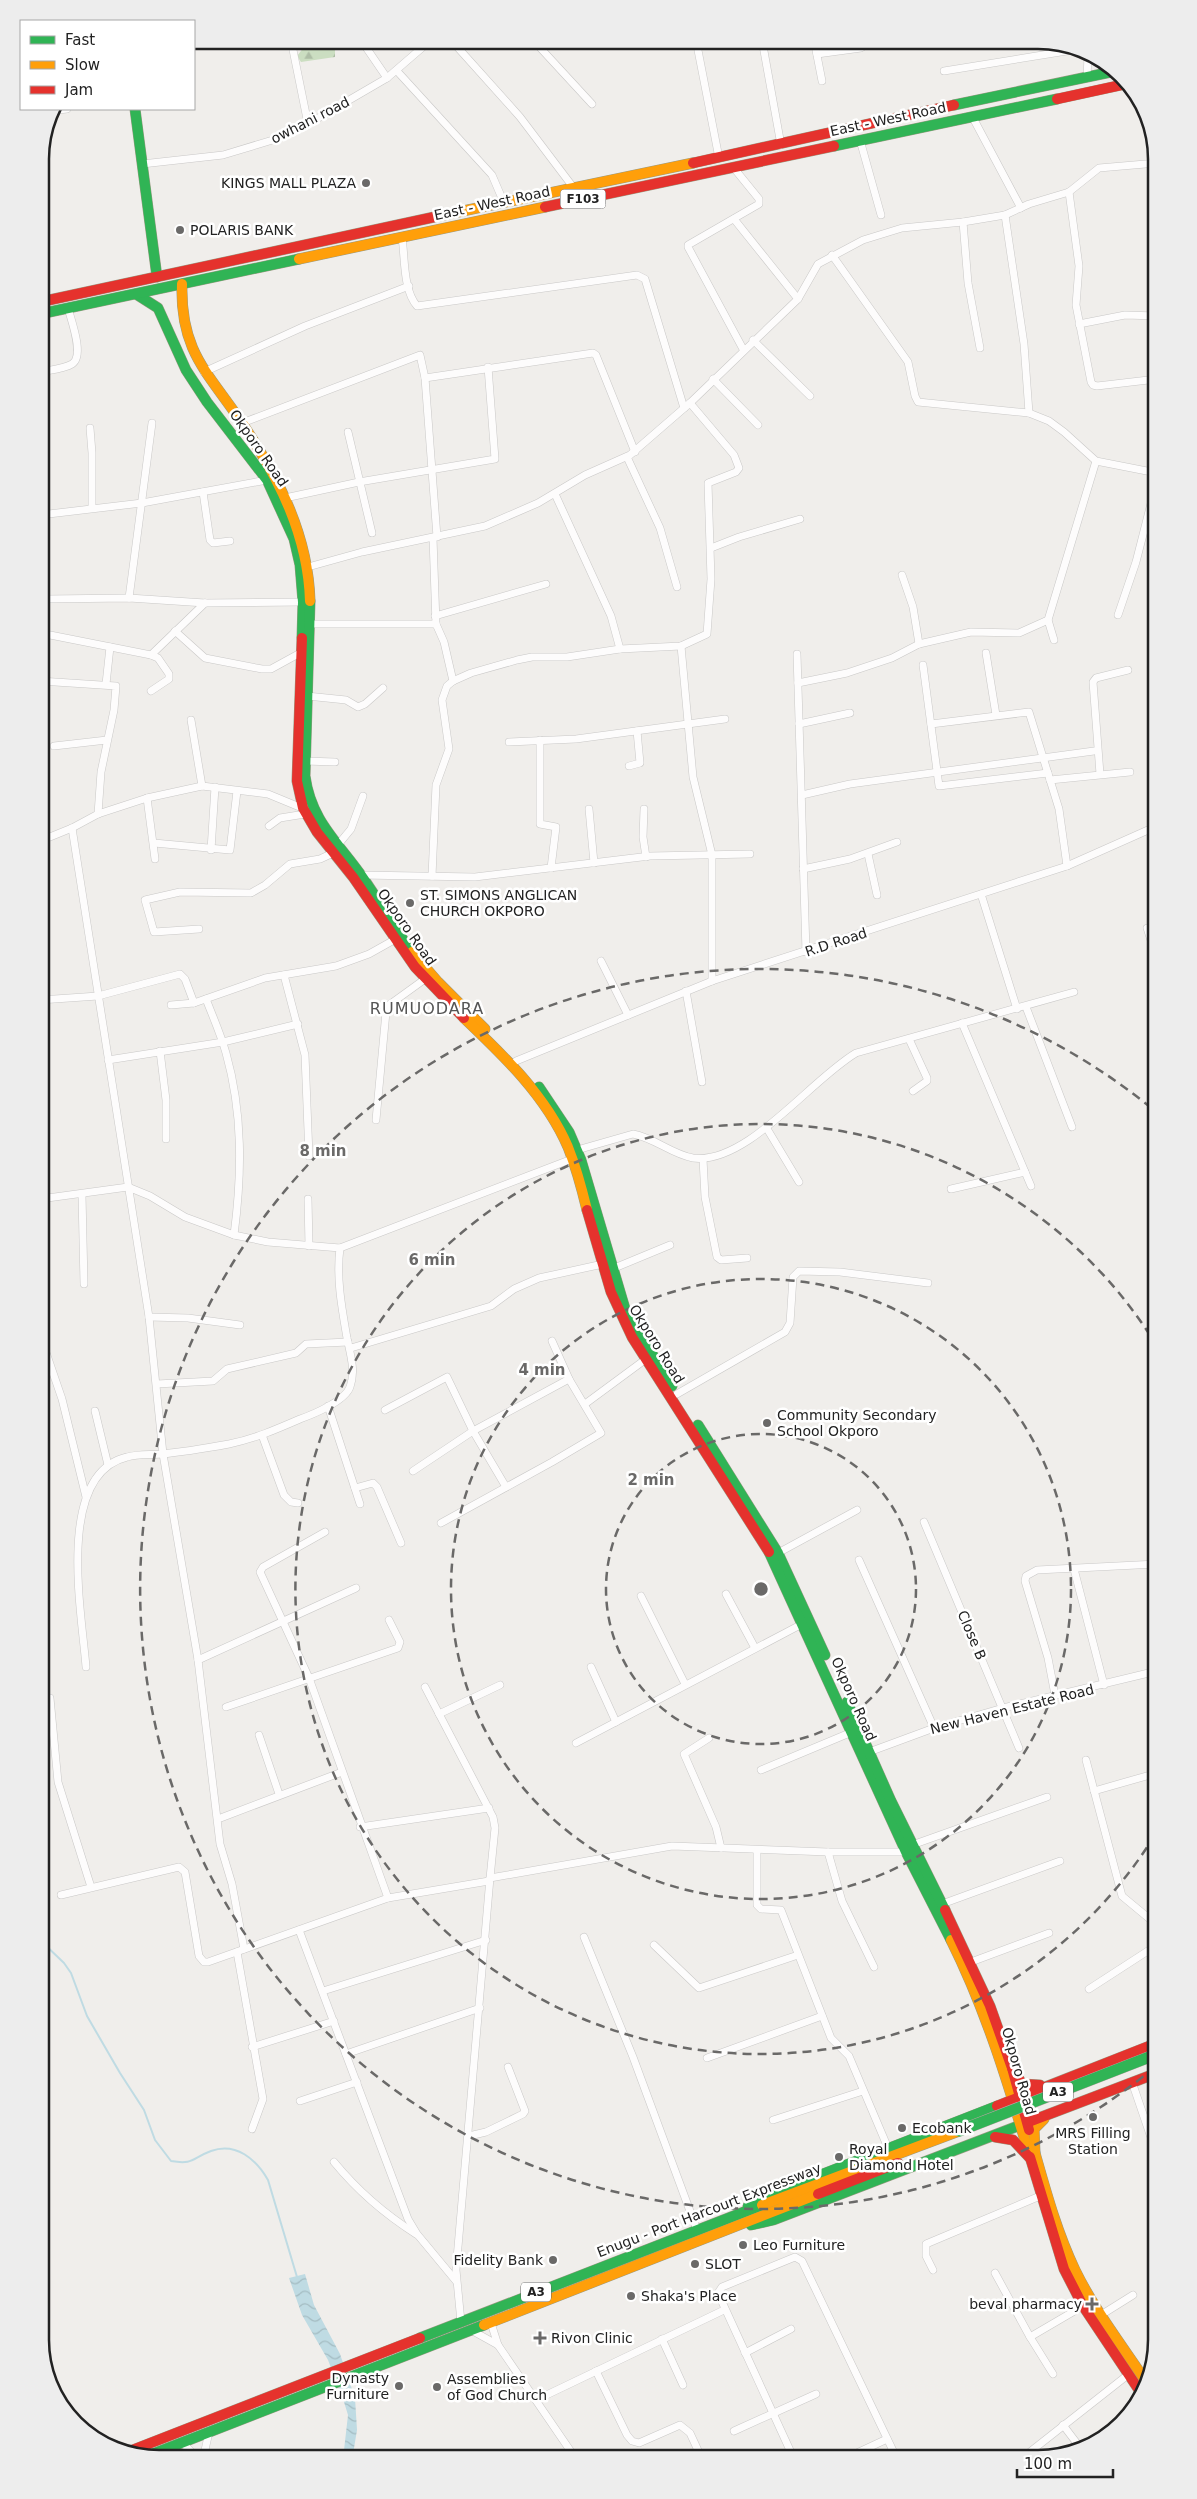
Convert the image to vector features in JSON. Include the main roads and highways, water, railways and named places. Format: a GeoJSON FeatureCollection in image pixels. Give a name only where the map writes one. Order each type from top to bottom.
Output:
{"type":"FeatureCollection","features":[{"type":"Feature","properties":{"kind":"main road","name":"East - West Road"},"geometry":{"type":"LineString","coordinates":[[49,300],[573,187],[781,145],[858,126],[1107,73]]}},
{"type":"Feature","properties":{"kind":"main road","name":"East - West Road"},"geometry":{"type":"LineString","coordinates":[[49,312],[1120,85]]}},
{"type":"Feature","properties":{"kind":"main road"},"geometry":{"type":"LineString","coordinates":[[135,110],[157,277]]}},
{"type":"Feature","properties":{"kind":"main road","name":"Okporo Road"},"geometry":{"type":"LineString","coordinates":[[182,284],[180,317],[188,340],[204,372],[242,423],[286,498],[301,536],[308,566],[310,624],[305,760],[306,792],[311,808],[335,849],[394,940],[425,979],[527,1082],[574,1155]]}},
{"type":"Feature","properties":{"kind":"main road","name":"Okporo Road"},"geometry":{"type":"LineString","coordinates":[[136,294],[158,308],[194,385],[267,480],[294,539],[300,564],[303,602],[297,781],[304,811],[335,849],[361,875],[413,953],[535,1080],[557,1112],[574,1155],[590,1205],[608,1266],[618,1311],[646,1359],[767,1547],[983,2010],[1016,2098],[1032,2155],[1068,2254],[1102,2315],[1142,2376]]}},
{"type":"Feature","properties":{"kind":"main road"},"geometry":{"type":"LineString","coordinates":[[164,322],[180,317]]}},
{"type":"Feature","properties":{"kind":"main road","name":"Okporo Road"},"geometry":{"type":"LineString","coordinates":[[608,1266],[626,1312],[778,1553],[869,1752],[909,1849],[942,1904],[971,1962],[997,2024],[1012,2068],[1016,2098]]}},
{"type":"Feature","properties":{"kind":"main road"},"geometry":{"type":"LineString","coordinates":[[720,2221],[769,2195],[1148,2047]]}},
{"type":"Feature","properties":{"kind":"main road","name":"Enugu - Port Harcourt Expressway"},"geometry":{"type":"LineString","coordinates":[[355,2369],[491,2323],[961,2135],[1148,2058]]}},
{"type":"Feature","properties":{"kind":"main road","name":"Enugu - Port Harcourt Expressway"},"geometry":{"type":"LineString","coordinates":[[330,2379],[461,2322],[720,2221],[1148,2066]]}},
{"type":"Feature","properties":{"kind":"main road"},"geometry":{"type":"LineString","coordinates":[[1012,2068],[1017,2078],[1028,2086],[1061,2081]]}},
{"type":"Feature","properties":{"kind":"main road"},"geometry":{"type":"LineString","coordinates":[[712,2234],[773,2220],[1148,2076]]}},
{"type":"Feature","properties":{"kind":"main road"},"geometry":{"type":"LineString","coordinates":[[1032,2155],[1036,2126],[1058,2110]]}},
{"type":"Feature","properties":{"kind":"main road"},"geometry":{"type":"LineString","coordinates":[[988,2138],[1002,2137],[1013,2140],[1032,2155]]}},
{"type":"Feature","properties":{"kind":"main road","name":"Okporo Road"},"geometry":{"type":"LineString","coordinates":[[1032,2155],[1040,2196],[1064,2270],[1083,2306],[1138,2388]]}},
{"type":"Feature","properties":{"kind":"main road","name":"A3"},"geometry":{"type":"LineString","coordinates":[[162,2450],[209,2432],[330,2379]]}},
{"type":"Feature","properties":{"kind":"main road","name":"A3"},"geometry":{"type":"LineString","coordinates":[[138,2448],[330,2379]]}},
{"type":"Feature","properties":{"kind":"water"},"geometry":{"type":"Polygon","coordinates":[[[305,2274],[314,2305],[340,2354],[355,2398],[357,2430],[354,2450],[344,2450],[348,2415],[344,2402],[328,2360],[302,2315],[289,2278],[305,2274]]]}},
{"type":"Feature","properties":{"kind":"waterway"},"geometry":{"type":"LineString","coordinates":[[49,1949],[64,1963],[71,1973],[87,2016],[144,2110],[155,2140],[171,2161],[189,2161],[211,2151],[229,2149],[244,2154],[258,2165],[268,2180],[297,2277]]}},
{"type":"Feature","properties":{"kind":"place","name":"KINGS MALL PLAZA"},"geometry":{"type":"Point","coordinates":[366,183]}},
{"type":"Feature","properties":{"kind":"place","name":"POLARIS BANK"},"geometry":{"type":"Point","coordinates":[180,230]}},
{"type":"Feature","properties":{"kind":"place","name":"ST. SIMONS ANGLICAN CHURCH OKPORO"},"geometry":{"type":"Point","coordinates":[410,903]}},
{"type":"Feature","properties":{"kind":"place","name":"Community Secondary School Okporo"},"geometry":{"type":"Point","coordinates":[767,1423]}},
{"type":"Feature","properties":{"kind":"place","name":"MRS Filling Station"},"geometry":{"type":"Point","coordinates":[1093,2117]}},
{"type":"Feature","properties":{"kind":"place","name":"Ecobank"},"geometry":{"type":"Point","coordinates":[902,2128]}},
{"type":"Feature","properties":{"kind":"place","name":"Royal Diamond Hotel"},"geometry":{"type":"Point","coordinates":[839,2157]}},
{"type":"Feature","properties":{"kind":"place","name":"Leo Furniture"},"geometry":{"type":"Point","coordinates":[743,2245]}},
{"type":"Feature","properties":{"kind":"place","name":"Fidelity Bank"},"geometry":{"type":"Point","coordinates":[553,2260]}},
{"type":"Feature","properties":{"kind":"place","name":"SLOT"},"geometry":{"type":"Point","coordinates":[695,2264]}},
{"type":"Feature","properties":{"kind":"place","name":"Shaka's Place"},"geometry":{"type":"Point","coordinates":[631,2296]}},
{"type":"Feature","properties":{"kind":"place","name":"beval pharmacy"},"geometry":{"type":"Point","coordinates":[1092,2304]}},
{"type":"Feature","properties":{"kind":"place","name":"Rivon Clinic"},"geometry":{"type":"Point","coordinates":[540,2338]}},
{"type":"Feature","properties":{"kind":"place","name":"Dynasty Furniture"},"geometry":{"type":"Point","coordinates":[399,2386]}},
{"type":"Feature","properties":{"kind":"place","name":"Assemblies of God Church"},"geometry":{"type":"Point","coordinates":[437,2387]}},
{"type":"Feature","properties":{"kind":"district","name":"RUMUODARA"},"geometry":{"type":"Point","coordinates":[427,1008]}}]}
